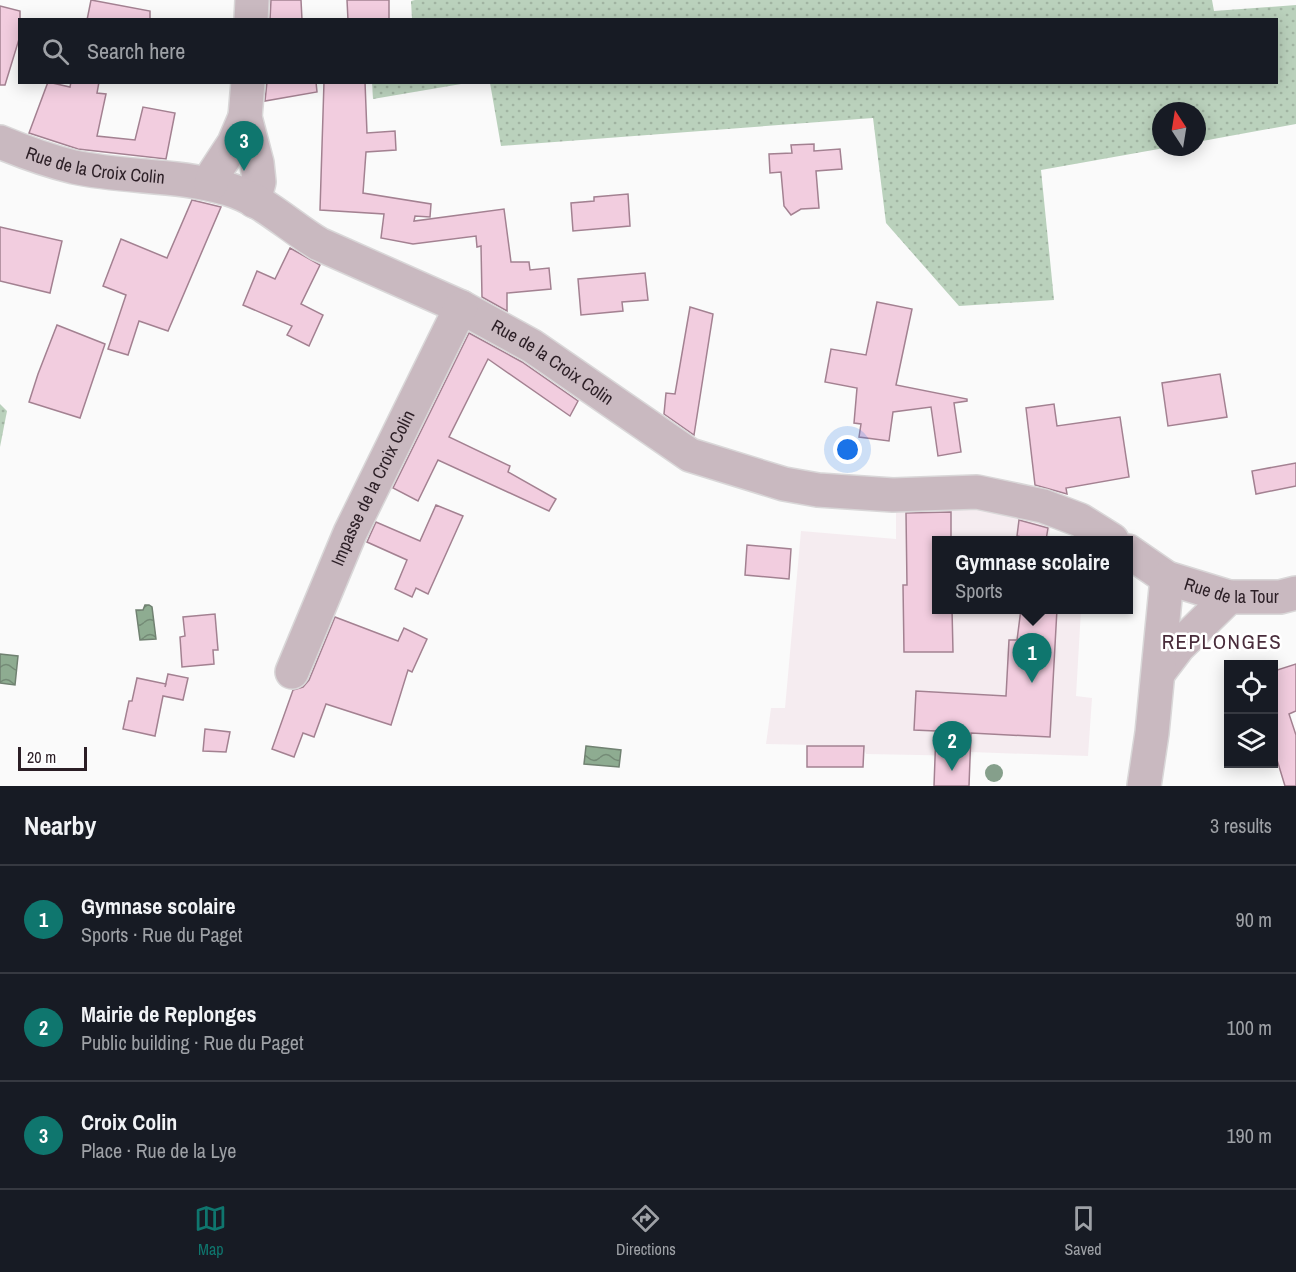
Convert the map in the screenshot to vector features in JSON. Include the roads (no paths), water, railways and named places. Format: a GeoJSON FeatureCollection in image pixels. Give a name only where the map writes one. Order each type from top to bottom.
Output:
{"type":"FeatureCollection","features":[{"type":"Feature","properties":{"kind":"street"},"geometry":{"type":"LineString","coordinates":[[251,18],[252,0]]}},
{"type":"Feature","properties":{"kind":"street"},"geometry":{"type":"LineString","coordinates":[[211,184],[215,172],[234,143],[245,117],[248,84]]}},
{"type":"Feature","properties":{"kind":"street"},"geometry":{"type":"LineString","coordinates":[[245,117],[258,163],[259,182],[254,201]]}},
{"type":"Feature","properties":{"kind":"street","name":"Rue de la Croix Colin"},"geometry":{"type":"LineString","coordinates":[[0,142],[38,157],[74,167],[184,179],[231,190],[254,201],[319,244],[461,307],[532,346],[690,455],[784,484],[818,490],[893,495],[977,492],[1043,506],[1080,520],[1106,536]]}},
{"type":"Feature","properties":{"kind":"street","name":"Impasse de la Croix Colin"},"geometry":{"type":"LineString","coordinates":[[292,672],[350,534],[461,307]]}},
{"type":"Feature","properties":{"kind":"street"},"geometry":{"type":"LineString","coordinates":[[1133,554],[1167,578],[1159,672],[1144,786]]}},
{"type":"Feature","properties":{"kind":"street","name":"Rue de la Tour"},"geometry":{"type":"LineString","coordinates":[[1167,578],[1229,597],[1280,597],[1296,593]]}},
{"type":"Feature","properties":{"kind":"street"},"geometry":{"type":"LineString","coordinates":[[1159,672],[1178,647],[1229,597]]}},
{"type":"Feature","properties":{"kind":"water"},"geometry":{"type":"Polygon","coordinates":[[[145,605],[152,607],[156,639],[140,640],[136,610],[143,610],[145,605]]]}},
{"type":"Feature","properties":{"kind":"water"},"geometry":{"type":"Polygon","coordinates":[[[0,654],[18,656],[15,685],[0,683],[0,654]]]}},
{"type":"Feature","properties":{"kind":"water"},"geometry":{"type":"Polygon","coordinates":[[[586,746],[621,750],[619,767],[584,764],[586,746]]]}},
{"type":"Feature","properties":{"kind":"place","name":"Croix Colin"},"geometry":{"type":"Point","coordinates":[244,171]}},
{"type":"Feature","properties":{"kind":"place","name":"Gymnase scolaire"},"geometry":{"type":"Point","coordinates":[1032,683]}},
{"type":"Feature","properties":{"kind":"place","name":"Mairie de Replonges"},"geometry":{"type":"Point","coordinates":[952,771]}},
{"type":"Feature","properties":{"kind":"district","name":"REPLONGES"},"geometry":{"type":"Point","coordinates":[1222,642]}}]}
